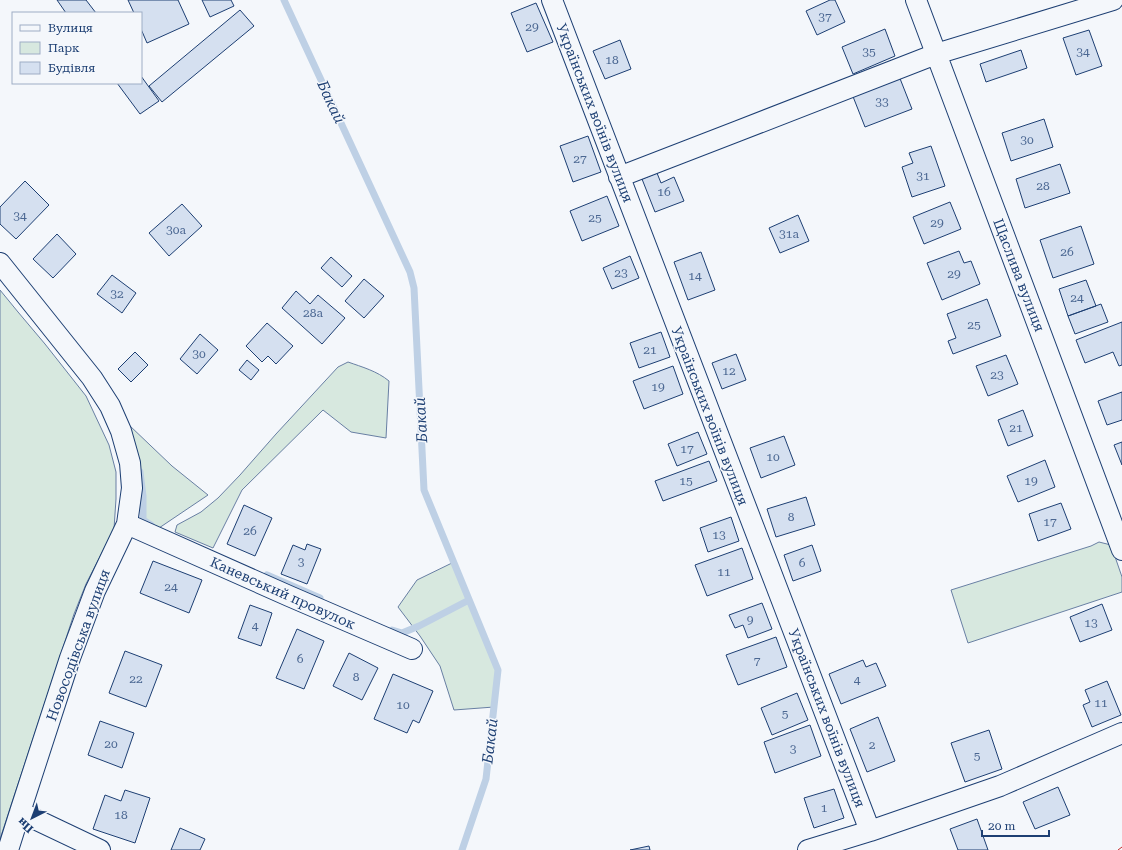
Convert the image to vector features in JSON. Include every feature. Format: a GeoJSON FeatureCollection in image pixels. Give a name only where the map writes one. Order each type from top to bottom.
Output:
{"type":"FeatureCollection","features":[{"type":"Feature","properties":{"kind":"street","name":"Українських воїнів вулиця"},"geometry":{"type":"LineString","coordinates":[[552,0],[870,831]]}},
{"type":"Feature","properties":{"kind":"street","name":"Щаслива вулиця"},"geometry":{"type":"LineString","coordinates":[[916,0],[1122,550]]}},
{"type":"Feature","properties":{"kind":"street"},"geometry":{"type":"LineString","coordinates":[[619,176],[936,54],[1113,0]]}},
{"type":"Feature","properties":{"kind":"street","name":"Новосодівська вулиця"},"geometry":{"type":"LineString","coordinates":[[0,263],[92,378],[110,406],[121,431],[130,463],[132,488],[126,524],[95,591],[70,658],[8,850]]}},
{"type":"Feature","properties":{"kind":"street","name":"Каневський провулок"},"geometry":{"type":"LineString","coordinates":[[126,524],[412,649]]}},
{"type":"Feature","properties":{"kind":"street"},"geometry":{"type":"LineString","coordinates":[[808,850],[870,831],[1000,786],[1122,733]]}},
{"type":"Feature","properties":{"kind":"street"},"geometry":{"type":"LineString","coordinates":[[20,812],[100,850]]}},
{"type":"Feature","properties":{"kind":"green space"},"geometry":{"type":"Polygon","coordinates":[[[0,290],[86,396],[109,445],[116,472],[116,499],[114,529],[86,584],[74,614],[0,839],[0,290]]]}},
{"type":"Feature","properties":{"kind":"green space"},"geometry":{"type":"Polygon","coordinates":[[[348,362],[374,372],[389,381],[386,438],[351,432],[323,410],[242,490],[213,548],[175,532],[177,525],[201,512],[218,498],[338,367],[348,362]]]}},
{"type":"Feature","properties":{"kind":"green space"},"geometry":{"type":"Polygon","coordinates":[[[129,425],[172,466],[208,495],[159,528],[143,520],[143,496],[140,467],[129,425]]]}},
{"type":"Feature","properties":{"kind":"green space"},"geometry":{"type":"Polygon","coordinates":[[[1099,542],[1111,545],[1122,577],[1122,592],[968,643],[951,590],[1091,546],[1099,542]]]}},
{"type":"Feature","properties":{"kind":"green space"},"geometry":{"type":"Polygon","coordinates":[[[454,562],[498,670],[494,707],[454,710],[440,666],[398,607],[417,580],[454,562]]]}},
{"type":"Feature","properties":{"kind":"building"},"geometry":{"type":"Polygon","coordinates":[[[57,0],[86,0],[95,12],[65,12],[57,0]]]}},
{"type":"Feature","properties":{"kind":"building"},"geometry":{"type":"Polygon","coordinates":[[[128,0],[178,0],[189,24],[147,43],[142,31],[142,12],[134,12],[128,0]]]}},
{"type":"Feature","properties":{"kind":"building"},"geometry":{"type":"Polygon","coordinates":[[[202,0],[231,0],[234,6],[210,17],[202,0]]]}},
{"type":"Feature","properties":{"kind":"building"},"geometry":{"type":"Polygon","coordinates":[[[830,0],[835,0],[845,22],[817,35],[806,11],[830,0]]]}},
{"type":"Feature","properties":{"kind":"building"},"geometry":{"type":"Polygon","coordinates":[[[536,3],[553,42],[527,52],[511,13],[536,3]]]}},
{"type":"Feature","properties":{"kind":"building"},"geometry":{"type":"Polygon","coordinates":[[[240,10],[254,26],[162,102],[149,86],[240,10]]]}},
{"type":"Feature","properties":{"kind":"building"},"geometry":{"type":"Polygon","coordinates":[[[885,29],[895,56],[853,74],[842,47],[885,29]]]}},
{"type":"Feature","properties":{"kind":"building"},"geometry":{"type":"Polygon","coordinates":[[[1089,30],[1102,66],[1076,75],[1063,38],[1089,30]]]}},
{"type":"Feature","properties":{"kind":"building"},"geometry":{"type":"Polygon","coordinates":[[[620,40],[631,69],[605,79],[593,51],[620,40]]]}},
{"type":"Feature","properties":{"kind":"building"},"geometry":{"type":"Polygon","coordinates":[[[1021,50],[1027,68],[986,82],[980,64],[1021,50]]]}},
{"type":"Feature","properties":{"kind":"building"},"geometry":{"type":"Polygon","coordinates":[[[899,76],[912,109],[865,127],[852,94],[899,76]]]}},
{"type":"Feature","properties":{"kind":"building"},"geometry":{"type":"Polygon","coordinates":[[[142,77],[159,101],[140,114],[118,84],[142,84],[142,77]]]}},
{"type":"Feature","properties":{"kind":"building"},"geometry":{"type":"Polygon","coordinates":[[[1044,119],[1053,147],[1011,161],[1002,133],[1044,119]]]}},
{"type":"Feature","properties":{"kind":"building"},"geometry":{"type":"Polygon","coordinates":[[[588,136],[601,172],[573,182],[560,146],[588,136]]]}},
{"type":"Feature","properties":{"kind":"building"},"geometry":{"type":"Polygon","coordinates":[[[931,146],[945,186],[912,197],[902,167],[913,163],[909,153],[931,146]]]}},
{"type":"Feature","properties":{"kind":"building"},"geometry":{"type":"Polygon","coordinates":[[[1060,164],[1070,193],[1025,208],[1016,179],[1060,164]]]}},
{"type":"Feature","properties":{"kind":"building"},"geometry":{"type":"Polygon","coordinates":[[[657,173],[661,183],[674,177],[684,201],[655,212],[642,179],[657,173]]]}},
{"type":"Feature","properties":{"kind":"building"},"geometry":{"type":"Polygon","coordinates":[[[25,181],[49,205],[16,239],[0,224],[0,207],[25,181]]]}},
{"type":"Feature","properties":{"kind":"building"},"geometry":{"type":"Polygon","coordinates":[[[607,196],[619,226],[582,241],[570,211],[607,196]]]}},
{"type":"Feature","properties":{"kind":"building"},"geometry":{"type":"Polygon","coordinates":[[[950,202],[961,229],[924,244],[913,217],[950,202]]]}},
{"type":"Feature","properties":{"kind":"building"},"geometry":{"type":"Polygon","coordinates":[[[182,204],[202,226],[169,256],[149,233],[182,204]]]}},
{"type":"Feature","properties":{"kind":"building"},"geometry":{"type":"Polygon","coordinates":[[[798,215],[809,241],[780,253],[769,228],[798,215]]]}},
{"type":"Feature","properties":{"kind":"building"},"geometry":{"type":"Polygon","coordinates":[[[1081,226],[1094,264],[1053,278],[1040,240],[1081,226]]]}},
{"type":"Feature","properties":{"kind":"building"},"geometry":{"type":"Polygon","coordinates":[[[57,234],[76,254],[53,278],[33,259],[57,234]]]}},
{"type":"Feature","properties":{"kind":"building"},"geometry":{"type":"Polygon","coordinates":[[[959,251],[964,263],[971,261],[980,284],[942,300],[927,263],[959,251]]]}},
{"type":"Feature","properties":{"kind":"building"},"geometry":{"type":"Polygon","coordinates":[[[701,252],[715,290],[688,300],[674,262],[701,252]]]}},
{"type":"Feature","properties":{"kind":"building"},"geometry":{"type":"Polygon","coordinates":[[[630,256],[639,278],[612,289],[603,268],[630,256]]]}},
{"type":"Feature","properties":{"kind":"building"},"geometry":{"type":"Polygon","coordinates":[[[331,257],[352,276],[342,287],[321,268],[331,257]]]}},
{"type":"Feature","properties":{"kind":"building"},"geometry":{"type":"Polygon","coordinates":[[[112,275],[136,293],[122,313],[97,294],[112,275]]]}},
{"type":"Feature","properties":{"kind":"building"},"geometry":{"type":"Polygon","coordinates":[[[364,279],[384,296],[364,318],[345,301],[364,279]]]}},
{"type":"Feature","properties":{"kind":"building"},"geometry":{"type":"Polygon","coordinates":[[[1086,280],[1096,306],[1068,316],[1059,289],[1086,280]]]}},
{"type":"Feature","properties":{"kind":"building"},"geometry":{"type":"Polygon","coordinates":[[[296,291],[310,304],[318,295],[345,318],[322,344],[282,308],[296,291]]]}},
{"type":"Feature","properties":{"kind":"building"},"geometry":{"type":"Polygon","coordinates":[[[987,299],[1001,336],[953,354],[948,341],[956,338],[947,314],[987,299]]]}},
{"type":"Feature","properties":{"kind":"building"},"geometry":{"type":"Polygon","coordinates":[[[1101,304],[1108,322],[1075,334],[1068,316],[1101,304]]]}},
{"type":"Feature","properties":{"kind":"building"},"geometry":{"type":"Polygon","coordinates":[[[1122,322],[1122,365],[1119,366],[1113,352],[1085,363],[1076,340],[1122,322]]]}},
{"type":"Feature","properties":{"kind":"building"},"geometry":{"type":"Polygon","coordinates":[[[267,323],[293,346],[276,364],[268,356],[262,362],[246,346],[267,323]]]}},
{"type":"Feature","properties":{"kind":"building"},"geometry":{"type":"Polygon","coordinates":[[[661,332],[670,357],[639,368],[630,343],[661,332]]]}},
{"type":"Feature","properties":{"kind":"building"},"geometry":{"type":"Polygon","coordinates":[[[200,334],[218,350],[197,374],[180,359],[200,334]]]}},
{"type":"Feature","properties":{"kind":"building"},"geometry":{"type":"Polygon","coordinates":[[[135,352],[148,365],[131,382],[118,369],[135,352]]]}},
{"type":"Feature","properties":{"kind":"building"},"geometry":{"type":"Polygon","coordinates":[[[736,354],[746,380],[722,389],[712,363],[736,354]]]}},
{"type":"Feature","properties":{"kind":"building"},"geometry":{"type":"Polygon","coordinates":[[[1006,355],[1018,384],[988,396],[976,366],[1006,355]]]}},
{"type":"Feature","properties":{"kind":"building"},"geometry":{"type":"Polygon","coordinates":[[[247,360],[259,370],[251,380],[239,370],[247,360]]]}},
{"type":"Feature","properties":{"kind":"building"},"geometry":{"type":"Polygon","coordinates":[[[673,366],[683,394],[644,409],[633,381],[673,366]]]}},
{"type":"Feature","properties":{"kind":"building"},"geometry":{"type":"Polygon","coordinates":[[[1122,392],[1122,420],[1107,425],[1098,401],[1122,392]]]}},
{"type":"Feature","properties":{"kind":"building"},"geometry":{"type":"Polygon","coordinates":[[[1023,410],[1033,436],[1008,446],[998,420],[1023,410]]]}},
{"type":"Feature","properties":{"kind":"building"},"geometry":{"type":"Polygon","coordinates":[[[698,432],[707,454],[677,466],[668,444],[698,432]]]}},
{"type":"Feature","properties":{"kind":"building"},"geometry":{"type":"Polygon","coordinates":[[[784,436],[795,465],[761,478],[750,448],[784,436]]]}},
{"type":"Feature","properties":{"kind":"building"},"geometry":{"type":"Polygon","coordinates":[[[1122,442],[1122,465],[1114,445],[1122,442]]]}},
{"type":"Feature","properties":{"kind":"building"},"geometry":{"type":"Polygon","coordinates":[[[1045,460],[1055,487],[1018,502],[1007,476],[1045,460]]]}},
{"type":"Feature","properties":{"kind":"building"},"geometry":{"type":"Polygon","coordinates":[[[709,461],[717,481],[663,501],[655,481],[709,461]]]}},
{"type":"Feature","properties":{"kind":"building"},"geometry":{"type":"Polygon","coordinates":[[[806,497],[815,525],[776,537],[767,509],[806,497]]]}},
{"type":"Feature","properties":{"kind":"building"},"geometry":{"type":"Polygon","coordinates":[[[1061,503],[1071,529],[1038,541],[1029,514],[1061,503]]]}},
{"type":"Feature","properties":{"kind":"building"},"geometry":{"type":"Polygon","coordinates":[[[244,505],[272,518],[255,556],[227,544],[244,505]]]}},
{"type":"Feature","properties":{"kind":"building"},"geometry":{"type":"Polygon","coordinates":[[[731,517],[739,541],[708,552],[700,528],[731,517]]]}},
{"type":"Feature","properties":{"kind":"building"},"geometry":{"type":"Polygon","coordinates":[[[307,544],[321,549],[307,584],[281,574],[293,545],[305,550],[307,544]]]}},
{"type":"Feature","properties":{"kind":"building"},"geometry":{"type":"Polygon","coordinates":[[[812,545],[821,571],[793,581],[784,555],[812,545]]]}},
{"type":"Feature","properties":{"kind":"building"},"geometry":{"type":"Polygon","coordinates":[[[742,548],[753,579],[707,596],[695,565],[742,548]]]}},
{"type":"Feature","properties":{"kind":"building"},"geometry":{"type":"Polygon","coordinates":[[[153,561],[202,580],[189,613],[140,593],[153,561]]]}},
{"type":"Feature","properties":{"kind":"building"},"geometry":{"type":"Polygon","coordinates":[[[762,603],[772,629],[748,638],[743,625],[735,628],[729,615],[762,603]]]}},
{"type":"Feature","properties":{"kind":"building"},"geometry":{"type":"Polygon","coordinates":[[[1102,604],[1112,630],[1080,642],[1070,617],[1102,604]]]}},
{"type":"Feature","properties":{"kind":"building"},"geometry":{"type":"Polygon","coordinates":[[[250,605],[272,613],[261,646],[238,638],[250,605]]]}},
{"type":"Feature","properties":{"kind":"building"},"geometry":{"type":"Polygon","coordinates":[[[297,629],[324,641],[304,689],[276,678],[297,629]]]}},
{"type":"Feature","properties":{"kind":"building"},"geometry":{"type":"Polygon","coordinates":[[[776,637],[787,667],[738,685],[726,655],[776,637]]]}},
{"type":"Feature","properties":{"kind":"building"},"geometry":{"type":"Polygon","coordinates":[[[125,651],[162,665],[146,707],[109,693],[125,651]]]}},
{"type":"Feature","properties":{"kind":"building"},"geometry":{"type":"Polygon","coordinates":[[[349,653],[378,668],[362,700],[333,686],[349,653]]]}},
{"type":"Feature","properties":{"kind":"building"},"geometry":{"type":"Polygon","coordinates":[[[863,660],[866,667],[876,663],[886,686],[841,704],[829,674],[863,660]]]}},
{"type":"Feature","properties":{"kind":"building"},"geometry":{"type":"Polygon","coordinates":[[[393,674],[433,691],[419,723],[413,720],[407,733],[374,719],[393,674]]]}},
{"type":"Feature","properties":{"kind":"building"},"geometry":{"type":"Polygon","coordinates":[[[1107,681],[1121,715],[1092,727],[1083,705],[1090,702],[1085,690],[1107,681]]]}},
{"type":"Feature","properties":{"kind":"building"},"geometry":{"type":"Polygon","coordinates":[[[797,693],[808,720],[772,735],[761,708],[797,693]]]}},
{"type":"Feature","properties":{"kind":"building"},"geometry":{"type":"Polygon","coordinates":[[[878,717],[895,761],[867,772],[850,729],[878,717]]]}},
{"type":"Feature","properties":{"kind":"building"},"geometry":{"type":"Polygon","coordinates":[[[100,721],[134,733],[122,768],[88,755],[100,721]]]}},
{"type":"Feature","properties":{"kind":"building"},"geometry":{"type":"Polygon","coordinates":[[[810,725],[821,756],[775,773],[764,742],[810,725]]]}},
{"type":"Feature","properties":{"kind":"building"},"geometry":{"type":"Polygon","coordinates":[[[989,730],[1002,769],[965,782],[951,743],[989,730]]]}},
{"type":"Feature","properties":{"kind":"building"},"geometry":{"type":"Polygon","coordinates":[[[1058,787],[1070,815],[1035,829],[1023,802],[1058,787]]]}},
{"type":"Feature","properties":{"kind":"building"},"geometry":{"type":"Polygon","coordinates":[[[834,789],[844,818],[814,828],[804,798],[834,789]]]}},
{"type":"Feature","properties":{"kind":"building"},"geometry":{"type":"Polygon","coordinates":[[[125,790],[150,798],[135,843],[93,829],[105,795],[121,801],[125,790]]]}},
{"type":"Feature","properties":{"kind":"building"},"geometry":{"type":"Polygon","coordinates":[[[977,819],[988,850],[958,850],[950,829],[977,819]]]}},
{"type":"Feature","properties":{"kind":"building"},"geometry":{"type":"Polygon","coordinates":[[[180,828],[205,839],[200,850],[171,850],[180,828]]]}},
{"type":"Feature","properties":{"kind":"building"},"geometry":{"type":"Polygon","coordinates":[[[649,846],[650,850],[630,850],[649,846]]]}},
{"type":"Feature","properties":{"kind":"waterway","name":"Бакай"},"geometry":{"type":"LineString","coordinates":[[284,0],[410,272],[414,288],[424,490],[498,670],[486,779],[462,850]]}},
{"type":"Feature","properties":{"kind":"waterway"},"geometry":{"type":"LineString","coordinates":[[140,472],[143,496],[143,520],[151,525]]}},
{"type":"Feature","properties":{"kind":"waterway"},"geometry":{"type":"LineString","coordinates":[[267,575],[320,598]]}},
{"type":"Feature","properties":{"kind":"waterway"},"geometry":{"type":"LineString","coordinates":[[392,630],[402,633],[419,626],[469,600]]}},
{"type":"Feature","properties":{"kind":"power"},"geometry":{"type":"LineString","coordinates":[[1118,850],[1122,847]]}}]}
